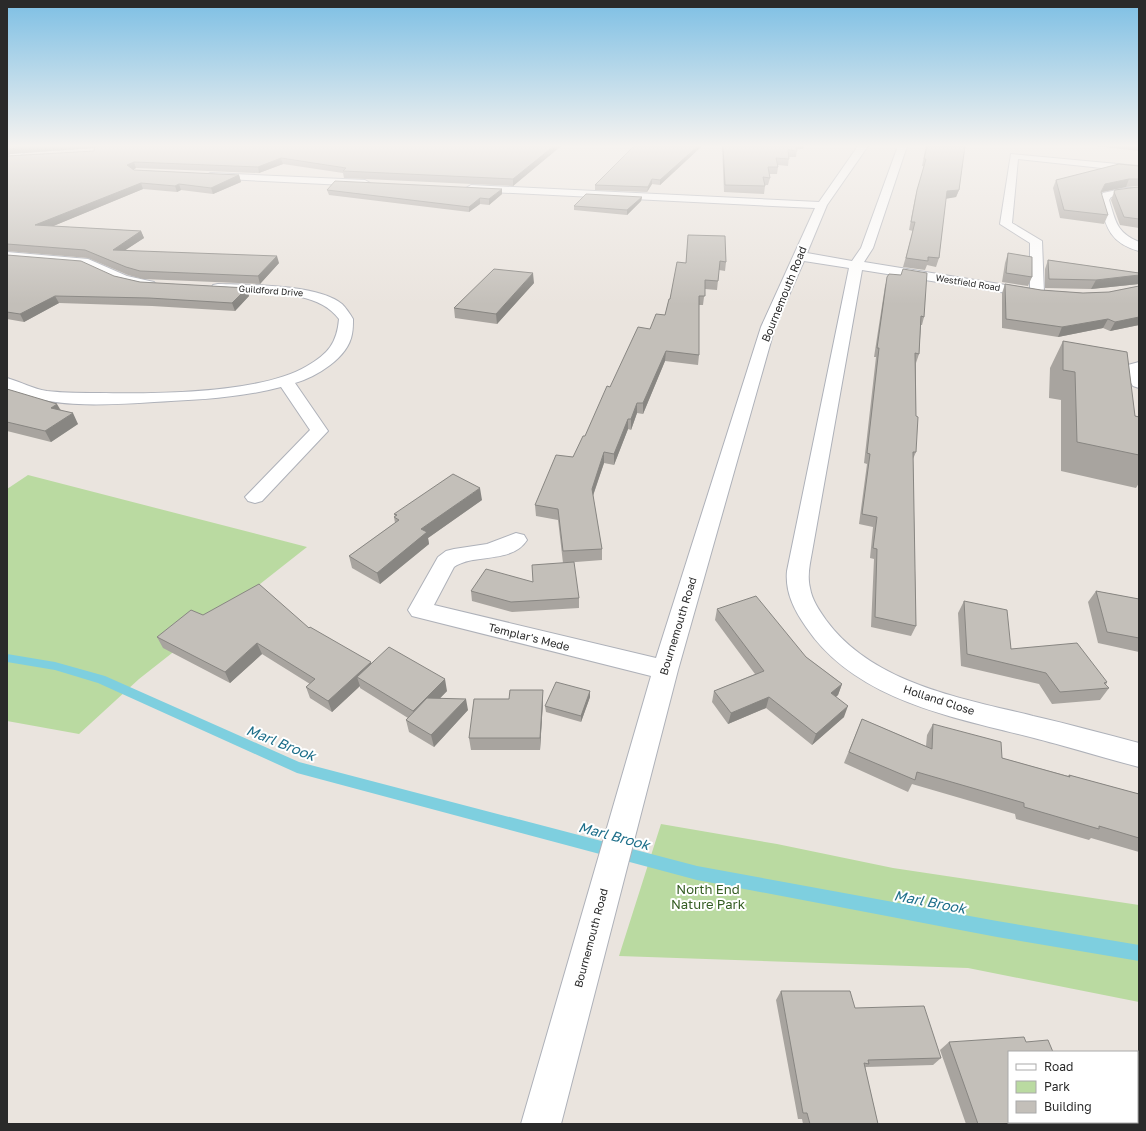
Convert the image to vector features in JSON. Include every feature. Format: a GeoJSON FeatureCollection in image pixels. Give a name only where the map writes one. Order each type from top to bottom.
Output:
{"type":"FeatureCollection","features":[{"type":"Feature","properties":{"kind":"street"},"geometry":{"type":"LineString","coordinates":[[691,199],[822,205]]}},
{"type":"Feature","properties":{"kind":"street","name":"Bournemouth Road"},"geometry":{"type":"LineString","coordinates":[[541,1124],[664,670],[768,327],[822,205],[826,199]]}},
{"type":"Feature","properties":{"kind":"street"},"geometry":{"type":"LineString","coordinates":[[856,265],[868,248],[885,199]]}},
{"type":"Feature","properties":{"kind":"street"},"geometry":{"type":"LineString","coordinates":[[1009,199],[1006,224],[1036,241],[1037,294]]}},
{"type":"Feature","properties":{"kind":"street"},"geometry":{"type":"LineString","coordinates":[[1105,199],[1112,231],[1119,238],[1139,247]]}},
{"type":"Feature","properties":{"kind":"street"},"geometry":{"type":"LineString","coordinates":[[7,256],[88,263],[132,282],[160,286]]}},
{"type":"Feature","properties":{"kind":"street","name":"Westfield Road"},"geometry":{"type":"LineString","coordinates":[[799,256],[1037,294],[1052,295]]}},
{"type":"Feature","properties":{"kind":"street","name":"Holland Close"},"geometry":{"type":"LineString","coordinates":[[856,265],[814,477],[799,569],[798,582],[800,594],[818,628],[848,657],[891,684],[946,703],[1139,755]]}},
{"type":"Feature","properties":{"kind":"street","name":"Guildford Drive"},"geometry":{"type":"LineString","coordinates":[[7,383],[34,394],[47,396],[119,399],[171,397],[242,391],[285,381],[314,369],[339,346],[343,340],[347,326],[342,312],[337,307],[319,298],[296,292],[204,287]]}},
{"type":"Feature","properties":{"kind":"street"},"geometry":{"type":"LineString","coordinates":[[1139,367],[1130,369],[1139,383]]}},
{"type":"Feature","properties":{"kind":"street"},"geometry":{"type":"LineString","coordinates":[[255,497],[319,431],[285,381]]}},
{"type":"Feature","properties":{"kind":"street","name":"Templar's Mede"},"geometry":{"type":"LineString","coordinates":[[516,540],[490,551],[454,556],[446,562],[420,610],[664,670]]}},
{"type":"Feature","properties":{"kind":"green space"},"geometry":{"type":"Polygon","coordinates":[[[28,475],[307,547],[139,679],[79,734],[7,721],[7,489],[28,475]]]}},
{"type":"Feature","properties":{"kind":"green space","name":"North End Nature Park"},"geometry":{"type":"Polygon","coordinates":[[[661,824],[777,844],[893,868],[1139,905],[1139,1002],[968,968],[619,956],[661,824]]]}},
{"type":"Feature","properties":{"kind":"building"},"geometry":{"type":"Polygon","coordinates":[[[7,199],[101,199],[35,225],[141,231],[113,250],[277,256],[258,276],[140,271],[126,267],[85,250],[7,244],[7,199]]]}},
{"type":"Feature","properties":{"kind":"building"},"geometry":{"type":"Polygon","coordinates":[[[400,199],[479,199],[469,207],[400,199]]]}},
{"type":"Feature","properties":{"kind":"building"},"geometry":{"type":"Polygon","coordinates":[[[581,199],[640,199],[627,210],[574,206],[581,199]]]}},
{"type":"Feature","properties":{"kind":"building"},"geometry":{"type":"Polygon","coordinates":[[[915,199],[946,199],[939,258],[928,257],[928,261],[906,258],[915,222],[911,222],[915,199]]]}},
{"type":"Feature","properties":{"kind":"building"},"geometry":{"type":"Polygon","coordinates":[[[1061,199],[1103,199],[1108,215],[1064,210],[1061,199]]]}},
{"type":"Feature","properties":{"kind":"building"},"geometry":{"type":"Polygon","coordinates":[[[1117,199],[1139,199],[1139,219],[1124,217],[1117,199]]]}},
{"type":"Feature","properties":{"kind":"building"},"geometry":{"type":"Polygon","coordinates":[[[688,235],[725,236],[726,262],[720,261],[718,281],[705,280],[705,296],[699,296],[699,355],[666,351],[643,403],[637,403],[631,419],[628,419],[614,454],[604,452],[592,489],[602,549],[563,551],[558,509],[535,505],[556,455],[573,457],[583,436],[585,436],[607,386],[610,387],[638,327],[650,329],[656,314],[665,315],[670,299],[677,262],[686,263],[688,235]]]}},
{"type":"Feature","properties":{"kind":"building"},"geometry":{"type":"Polygon","coordinates":[[[1008,253],[1032,257],[1032,277],[1006,273],[1008,253]]]}},
{"type":"Feature","properties":{"kind":"building"},"geometry":{"type":"Polygon","coordinates":[[[7,255],[81,261],[114,276],[140,282],[247,288],[232,303],[149,298],[55,296],[20,314],[7,312],[7,255]]]}},
{"type":"Feature","properties":{"kind":"building"},"geometry":{"type":"Polygon","coordinates":[[[1048,260],[1139,273],[1139,275],[1096,280],[1049,279],[1048,260]]]}},
{"type":"Feature","properties":{"kind":"building"},"geometry":{"type":"Polygon","coordinates":[[[494,269],[533,273],[496,314],[454,308],[494,269]]]}},
{"type":"Feature","properties":{"kind":"building"},"geometry":{"type":"Polygon","coordinates":[[[903,269],[927,273],[924,317],[921,316],[919,354],[915,353],[916,416],[918,417],[916,452],[913,452],[916,626],[875,617],[877,549],[873,548],[877,517],[862,514],[870,454],[867,453],[879,348],[877,348],[887,277],[889,274],[901,275],[903,269]]]}},
{"type":"Feature","properties":{"kind":"building"},"geometry":{"type":"Polygon","coordinates":[[[1005,284],[1041,290],[1083,293],[1109,292],[1139,286],[1139,317],[1115,322],[1108,319],[1062,327],[1006,319],[1005,284]]]}},
{"type":"Feature","properties":{"kind":"building"},"geometry":{"type":"Polygon","coordinates":[[[1063,341],[1127,352],[1135,416],[1139,417],[1139,455],[1077,442],[1075,372],[1063,370],[1063,341]]]}},
{"type":"Feature","properties":{"kind":"building"},"geometry":{"type":"Polygon","coordinates":[[[7,389],[57,404],[51,408],[73,413],[45,431],[7,422],[7,389]]]}},
{"type":"Feature","properties":{"kind":"building"},"geometry":{"type":"Polygon","coordinates":[[[453,474],[480,488],[421,529],[427,532],[377,573],[349,556],[399,520],[394,517],[397,515],[394,514],[453,474]]]}},
{"type":"Feature","properties":{"kind":"building"},"geometry":{"type":"Polygon","coordinates":[[[574,562],[579,598],[511,602],[471,591],[486,569],[533,582],[532,565],[574,562]]]}},
{"type":"Feature","properties":{"kind":"building"},"geometry":{"type":"Polygon","coordinates":[[[259,584],[309,628],[310,627],[371,662],[328,701],[306,687],[315,679],[257,643],[225,672],[157,637],[191,610],[203,615],[259,584]]]}},
{"type":"Feature","properties":{"kind":"building"},"geometry":{"type":"Polygon","coordinates":[[[1096,591],[1139,599],[1139,638],[1107,632],[1096,591]]]}},
{"type":"Feature","properties":{"kind":"building"},"geometry":{"type":"Polygon","coordinates":[[[756,596],[806,657],[842,684],[831,693],[848,706],[816,734],[769,697],[731,713],[714,691],[764,671],[717,609],[756,596]]]}},
{"type":"Feature","properties":{"kind":"building"},"geometry":{"type":"Polygon","coordinates":[[[964,601],[1007,610],[1011,649],[1077,643],[1107,682],[1104,683],[1109,688],[1060,692],[1046,673],[967,654],[964,601]]]}},
{"type":"Feature","properties":{"kind":"building"},"geometry":{"type":"Polygon","coordinates":[[[389,647],[445,679],[413,711],[357,677],[389,647]]]}},
{"type":"Feature","properties":{"kind":"building"},"geometry":{"type":"Polygon","coordinates":[[[556,682],[590,691],[581,716],[545,706],[556,682]]]}},
{"type":"Feature","properties":{"kind":"building"},"geometry":{"type":"Polygon","coordinates":[[[510,690],[543,690],[540,738],[469,738],[474,699],[509,699],[510,690]]]}},
{"type":"Feature","properties":{"kind":"building"},"geometry":{"type":"Polygon","coordinates":[[[427,698],[466,699],[431,735],[406,720],[427,698]]]}},
{"type":"Feature","properties":{"kind":"building"},"geometry":{"type":"Polygon","coordinates":[[[862,719],[932,749],[933,724],[1001,742],[1002,758],[1139,794],[1139,838],[1099,826],[1099,829],[1024,807],[1024,803],[917,772],[915,780],[849,752],[862,719]]]}},
{"type":"Feature","properties":{"kind":"building"},"geometry":{"type":"Polygon","coordinates":[[[781,991],[850,991],[855,1008],[924,1006],[941,1058],[868,1060],[869,1064],[864,1063],[878,1124],[810,1124],[807,1113],[803,1113],[781,991]]]}},
{"type":"Feature","properties":{"kind":"building"},"geometry":{"type":"Polygon","coordinates":[[[1024,1037],[1026,1042],[1048,1040],[1053,1051],[1008,1051],[1008,1123],[1138,1123],[1139,1087],[1139,1124],[978,1124],[949,1042],[1024,1037]]]}},
{"type":"Feature","properties":{"kind":"waterway","name":"Marl Brook"},"geometry":{"type":"LineString","coordinates":[[7,658],[55,666],[101,679],[297,767],[697,873],[997,929],[1139,953]]}}]}
